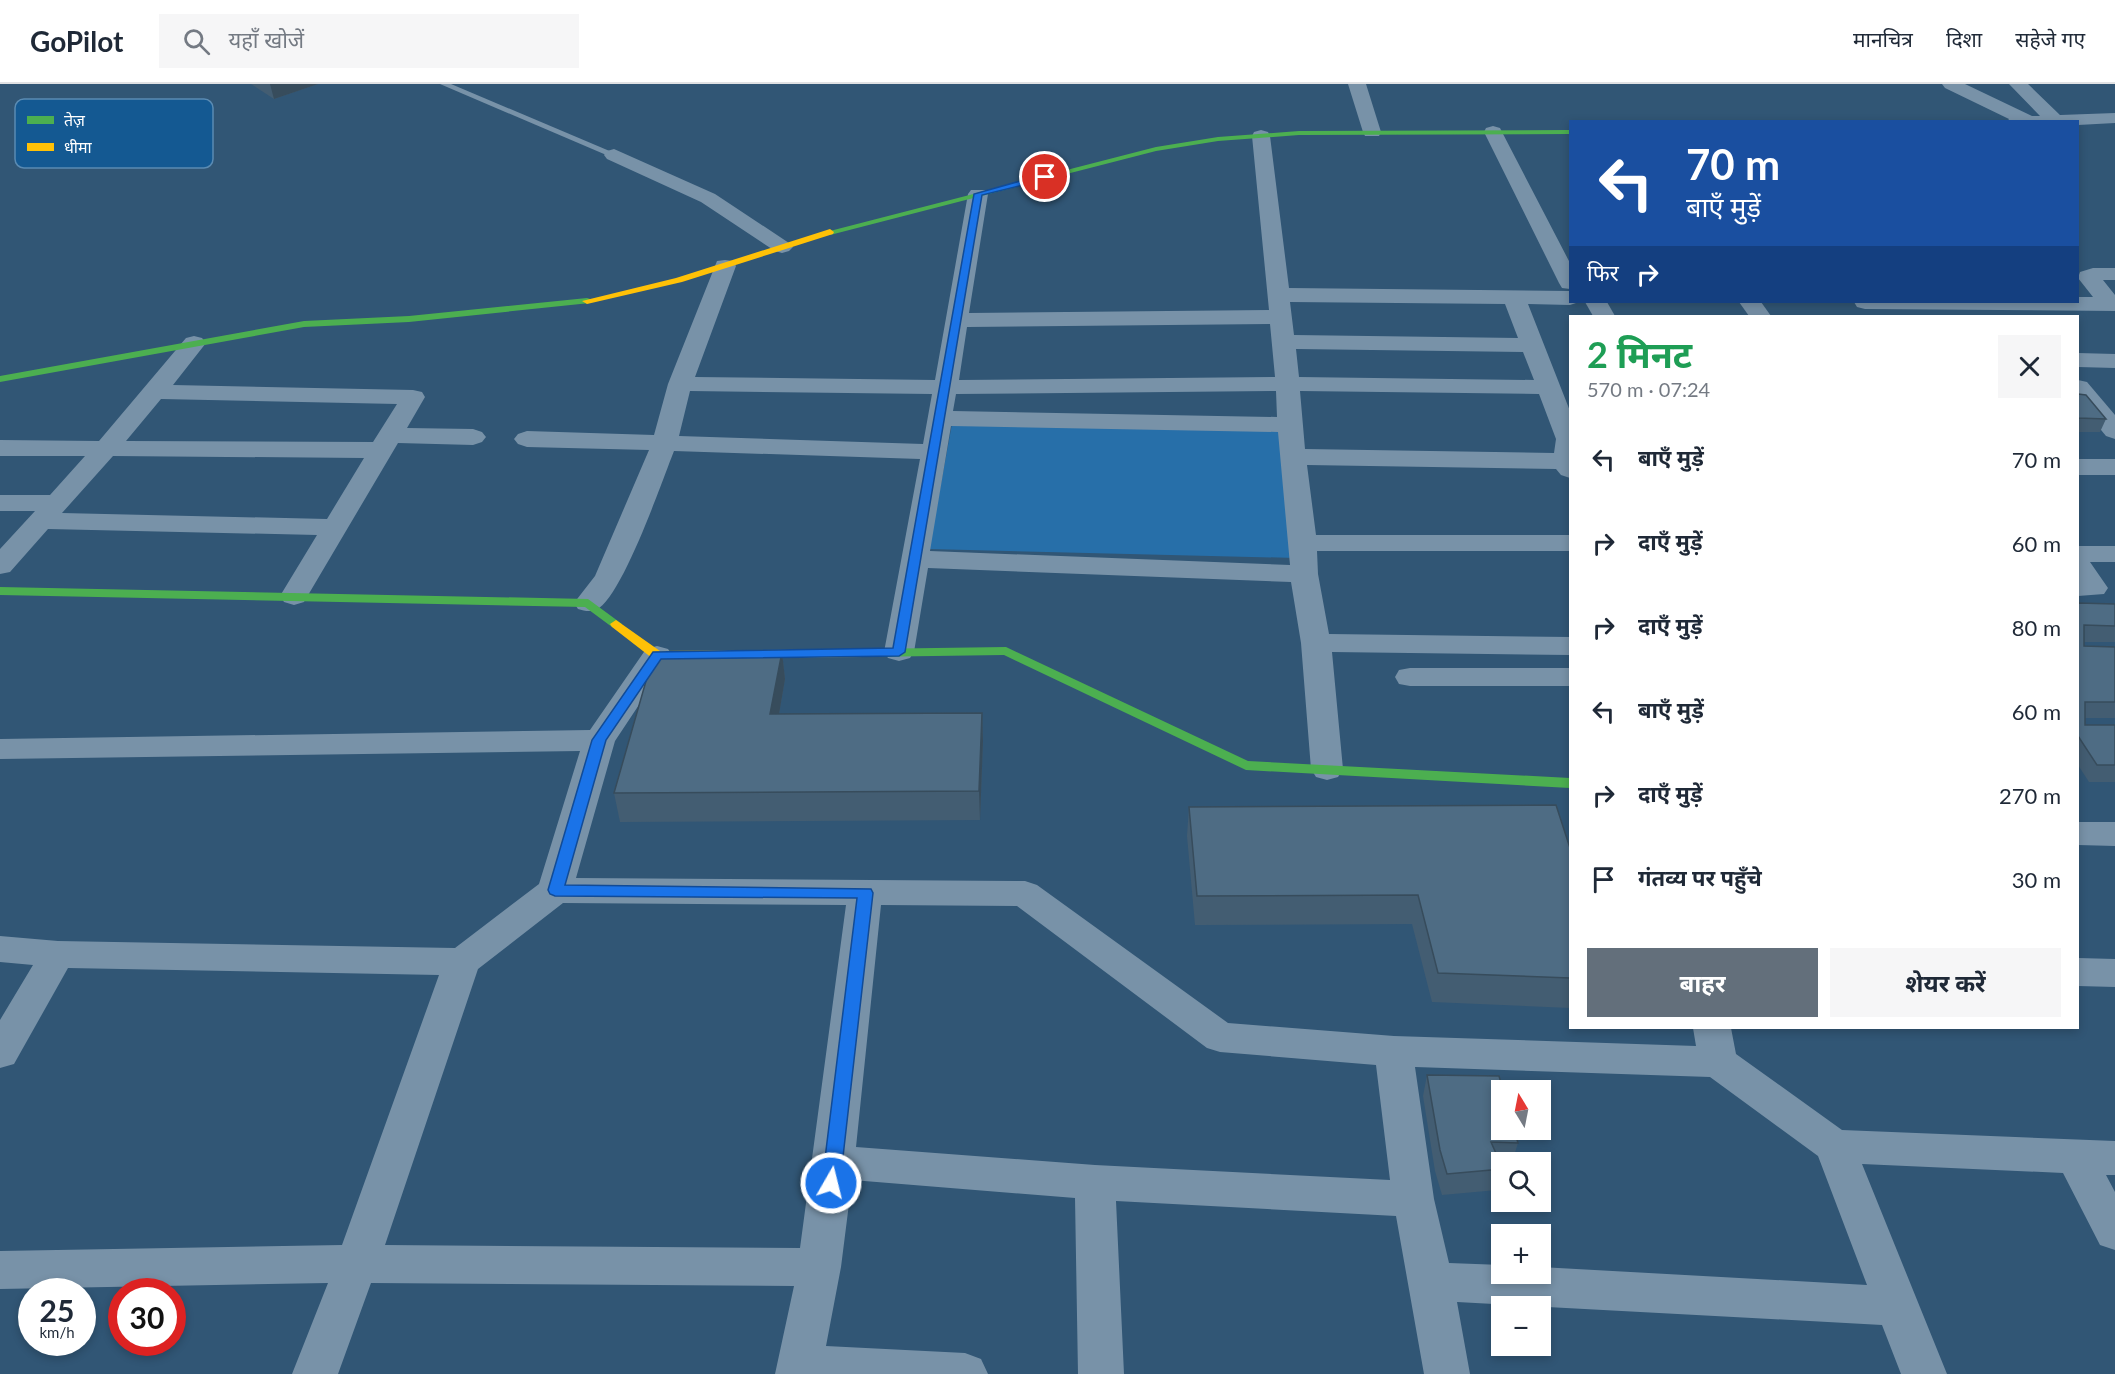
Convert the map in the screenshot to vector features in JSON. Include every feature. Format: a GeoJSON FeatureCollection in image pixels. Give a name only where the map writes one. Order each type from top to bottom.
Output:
{"type":"FeatureCollection","features":[{"type":"Feature","properties":{"kind":"street"},"geometry":{"type":"LineString","coordinates":[[1357,84],[1372,132]]}},
{"type":"Feature","properties":{"kind":"street"},"geometry":{"type":"LineString","coordinates":[[1951,84],[2026,120]]}},
{"type":"Feature","properties":{"kind":"street"},"geometry":{"type":"LineString","coordinates":[[2018,84],[2055,120],[2115,118]]}},
{"type":"Feature","properties":{"kind":"street"},"geometry":{"type":"LineString","coordinates":[[0,379],[304,324],[409,319],[570,304],[618,296],[725,266],[848,226],[1156,149],[1218,139],[1372,132],[1569,132]]}},
{"type":"Feature","properties":{"kind":"street"},"geometry":{"type":"LineString","coordinates":[[1493,132],[1569,281]]}},
{"type":"Feature","properties":{"kind":"street"},"geometry":{"type":"LineString","coordinates":[[1261,136],[1288,384],[1304,574],[1316,643],[1327,769]]}},
{"type":"Feature","properties":{"kind":"street"},"geometry":{"type":"LineString","coordinates":[[615,155],[708,198],[782,247]]}},
{"type":"Feature","properties":{"kind":"street"},"geometry":{"type":"LineString","coordinates":[[899,652],[978,194]]}},
{"type":"Feature","properties":{"kind":"street"},"geometry":{"type":"LineString","coordinates":[[588,603],[608,578],[664,442],[680,384],[725,266]]}},
{"type":"Feature","properties":{"kind":"street"},"geometry":{"type":"LineString","coordinates":[[2113,304],[2088,277],[2093,274],[2115,274]]}},
{"type":"Feature","properties":{"kind":"street"},"geometry":{"type":"LineString","coordinates":[[957,320],[1280,318],[1514,298],[1569,298]]}},
{"type":"Feature","properties":{"kind":"street"},"geometry":{"type":"LineString","coordinates":[[1293,457],[1568,465],[1569,439],[1514,298]]}},
{"type":"Feature","properties":{"kind":"street"},"geometry":{"type":"LineString","coordinates":[[1894,303],[2010,307],[2113,304]]}},
{"type":"Feature","properties":{"kind":"street"},"geometry":{"type":"LineString","coordinates":[[1280,318],[1533,345]]}},
{"type":"Feature","properties":{"kind":"street"},"geometry":{"type":"LineString","coordinates":[[0,566],[109,447],[194,343]]}},
{"type":"Feature","properties":{"kind":"street"},"geometry":{"type":"LineString","coordinates":[[2079,360],[2115,361]]}},
{"type":"Feature","properties":{"kind":"street"},"geometry":{"type":"LineString","coordinates":[[680,384],[946,387],[1288,384],[1550,387]]}},
{"type":"Feature","properties":{"kind":"street"},"geometry":{"type":"LineString","coordinates":[[2079,390],[2112,423]]}},
{"type":"Feature","properties":{"kind":"street"},"geometry":{"type":"LineString","coordinates":[[156,392],[413,397],[294,596]]}},
{"type":"Feature","properties":{"kind":"street"},"geometry":{"type":"LineString","coordinates":[[941,418],[1290,424]]}},
{"type":"Feature","properties":{"kind":"street"},"geometry":{"type":"LineString","coordinates":[[0,448],[385,442],[473,438]]}},
{"type":"Feature","properties":{"kind":"street"},"geometry":{"type":"LineString","coordinates":[[527,439],[934,452]]}},
{"type":"Feature","properties":{"kind":"street"},"geometry":{"type":"LineString","coordinates":[[2079,467],[2115,467]]}},
{"type":"Feature","properties":{"kind":"street"},"geometry":{"type":"LineString","coordinates":[[0,502],[48,512],[335,526]]}},
{"type":"Feature","properties":{"kind":"street"},"geometry":{"type":"LineString","coordinates":[[1303,543],[1569,543]]}},
{"type":"Feature","properties":{"kind":"street"},"geometry":{"type":"LineString","coordinates":[[2079,554],[2115,554]]}},
{"type":"Feature","properties":{"kind":"street"},"geometry":{"type":"LineString","coordinates":[[915,559],[1304,574]]}},
{"type":"Feature","properties":{"kind":"street"},"geometry":{"type":"LineString","coordinates":[[2079,566],[2094,588],[2079,588]]}},
{"type":"Feature","properties":{"kind":"street"},"geometry":{"type":"LineString","coordinates":[[0,591],[588,603],[657,655],[1006,651],[1246,765],[1569,783]]}},
{"type":"Feature","properties":{"kind":"street"},"geometry":{"type":"LineString","coordinates":[[1316,643],[1569,646]]}},
{"type":"Feature","properties":{"kind":"street"},"geometry":{"type":"LineString","coordinates":[[315,1374],[357,1264],[462,962],[555,890],[599,740],[657,655]]}},
{"type":"Feature","properties":{"kind":"street"},"geometry":{"type":"LineString","coordinates":[[1410,677],[1569,677]]}},
{"type":"Feature","properties":{"kind":"street"},"geometry":{"type":"LineString","coordinates":[[0,749],[599,740]]}},
{"type":"Feature","properties":{"kind":"street"},"geometry":{"type":"LineString","coordinates":[[2079,834],[2115,834]]}},
{"type":"Feature","properties":{"kind":"street"},"geometry":{"type":"LineString","coordinates":[[555,890],[1025,894],[1220,1037],[1394,1051],[1715,1045],[1834,1146],[1924,1374]]}},
{"type":"Feature","properties":{"kind":"street"},"geometry":{"type":"LineString","coordinates":[[865,893],[834,1162],[819,1267],[799,1370],[965,1374]]}},
{"type":"Feature","properties":{"kind":"street"},"geometry":{"type":"LineString","coordinates":[[0,949],[58,954],[462,962]]}},
{"type":"Feature","properties":{"kind":"street"},"geometry":{"type":"LineString","coordinates":[[0,1053],[58,954]]}},
{"type":"Feature","properties":{"kind":"street"},"geometry":{"type":"LineString","coordinates":[[2079,972],[2115,973]]}},
{"type":"Feature","properties":{"kind":"street"},"geometry":{"type":"LineString","coordinates":[[1394,1051],[1413,1199],[1431,1281],[1447,1374]]}},
{"type":"Feature","properties":{"kind":"street"},"geometry":{"type":"LineString","coordinates":[[1834,1146],[2115,1158]]}},
{"type":"Feature","properties":{"kind":"street"},"geometry":{"type":"LineString","coordinates":[[2075,1157],[2115,1232]]}},
{"type":"Feature","properties":{"kind":"street"},"geometry":{"type":"LineString","coordinates":[[834,1162],[1095,1182],[1413,1199]]}},
{"type":"Feature","properties":{"kind":"street"},"geometry":{"type":"LineString","coordinates":[[1095,1182],[1101,1374]]}},
{"type":"Feature","properties":{"kind":"street"},"geometry":{"type":"LineString","coordinates":[[0,1270],[357,1264],[819,1267]]}},
{"type":"Feature","properties":{"kind":"street"},"geometry":{"type":"LineString","coordinates":[[1431,1281],[1897,1306]]}},
{"type":"Feature","properties":{"kind":"lane"},"geometry":{"type":"LineString","coordinates":[[444,84],[615,155]]}},
{"type":"Feature","properties":{"kind":"shaded area"},"geometry":{"type":"Polygon","coordinates":[[[952,424],[1283,429],[1296,558],[929,549],[952,424]]]}},
{"type":"Feature","properties":{"kind":"building"},"geometry":{"type":"Polygon","coordinates":[[[2079,394],[2086,395],[2106,419],[2079,418],[2079,394]]]}},
{"type":"Feature","properties":{"kind":"building"},"geometry":{"type":"Polygon","coordinates":[[[2079,603],[2115,604],[2115,626],[2084,625],[2084,646],[2115,647],[2115,702],[2085,702],[2085,725],[2115,725],[2115,765],[2097,765],[2079,738],[2079,603]]]}},
{"type":"Feature","properties":{"kind":"building"},"geometry":{"type":"Polygon","coordinates":[[[782,652],[770,714],[982,713],[979,791],[614,793],[654,653],[782,652]]]}},
{"type":"Feature","properties":{"kind":"building"},"geometry":{"type":"Polygon","coordinates":[[[1556,805],[1569,845],[1569,978],[1438,973],[1418,895],[1197,896],[1189,807],[1556,805]]]}},
{"type":"Feature","properties":{"kind":"building"},"geometry":{"type":"Polygon","coordinates":[[[1427,1075],[1499,1076],[1500,1080],[1491,1080],[1491,1140],[1517,1140],[1518,1143],[1491,1142],[1495,1152],[1491,1152],[1491,1170],[1447,1174],[1440,1150],[1427,1075]]]}},
{"type":"Feature","properties":{"kind":"traffic: fast"},"geometry":{"type":"LineString","coordinates":[[830,232],[1156,149],[1218,139],[1299,133],[1569,132]]}},
{"type":"Feature","properties":{"kind":"traffic: fast"},"geometry":{"type":"LineString","coordinates":[[0,379],[304,324],[409,319],[587,301]]}},
{"type":"Feature","properties":{"kind":"traffic: fast"},"geometry":{"type":"LineString","coordinates":[[0,591],[588,603],[616,624]]}},
{"type":"Feature","properties":{"kind":"traffic: fast"},"geometry":{"type":"LineString","coordinates":[[864,653],[1006,651],[1246,765],[1569,783]]}},
{"type":"Feature","properties":{"kind":"traffic: slow"},"geometry":{"type":"LineString","coordinates":[[587,301],[679,280],[830,232]]}},
{"type":"Feature","properties":{"kind":"traffic: slow"},"geometry":{"type":"LineString","coordinates":[[616,624],[657,655],[864,653]]}},
{"type":"Feature","properties":{"kind":"route"},"geometry":{"type":"LineString","coordinates":[[831,1183],[865,893],[555,890],[599,740],[657,655],[899,652],[978,194],[1045,177]]}}]}
